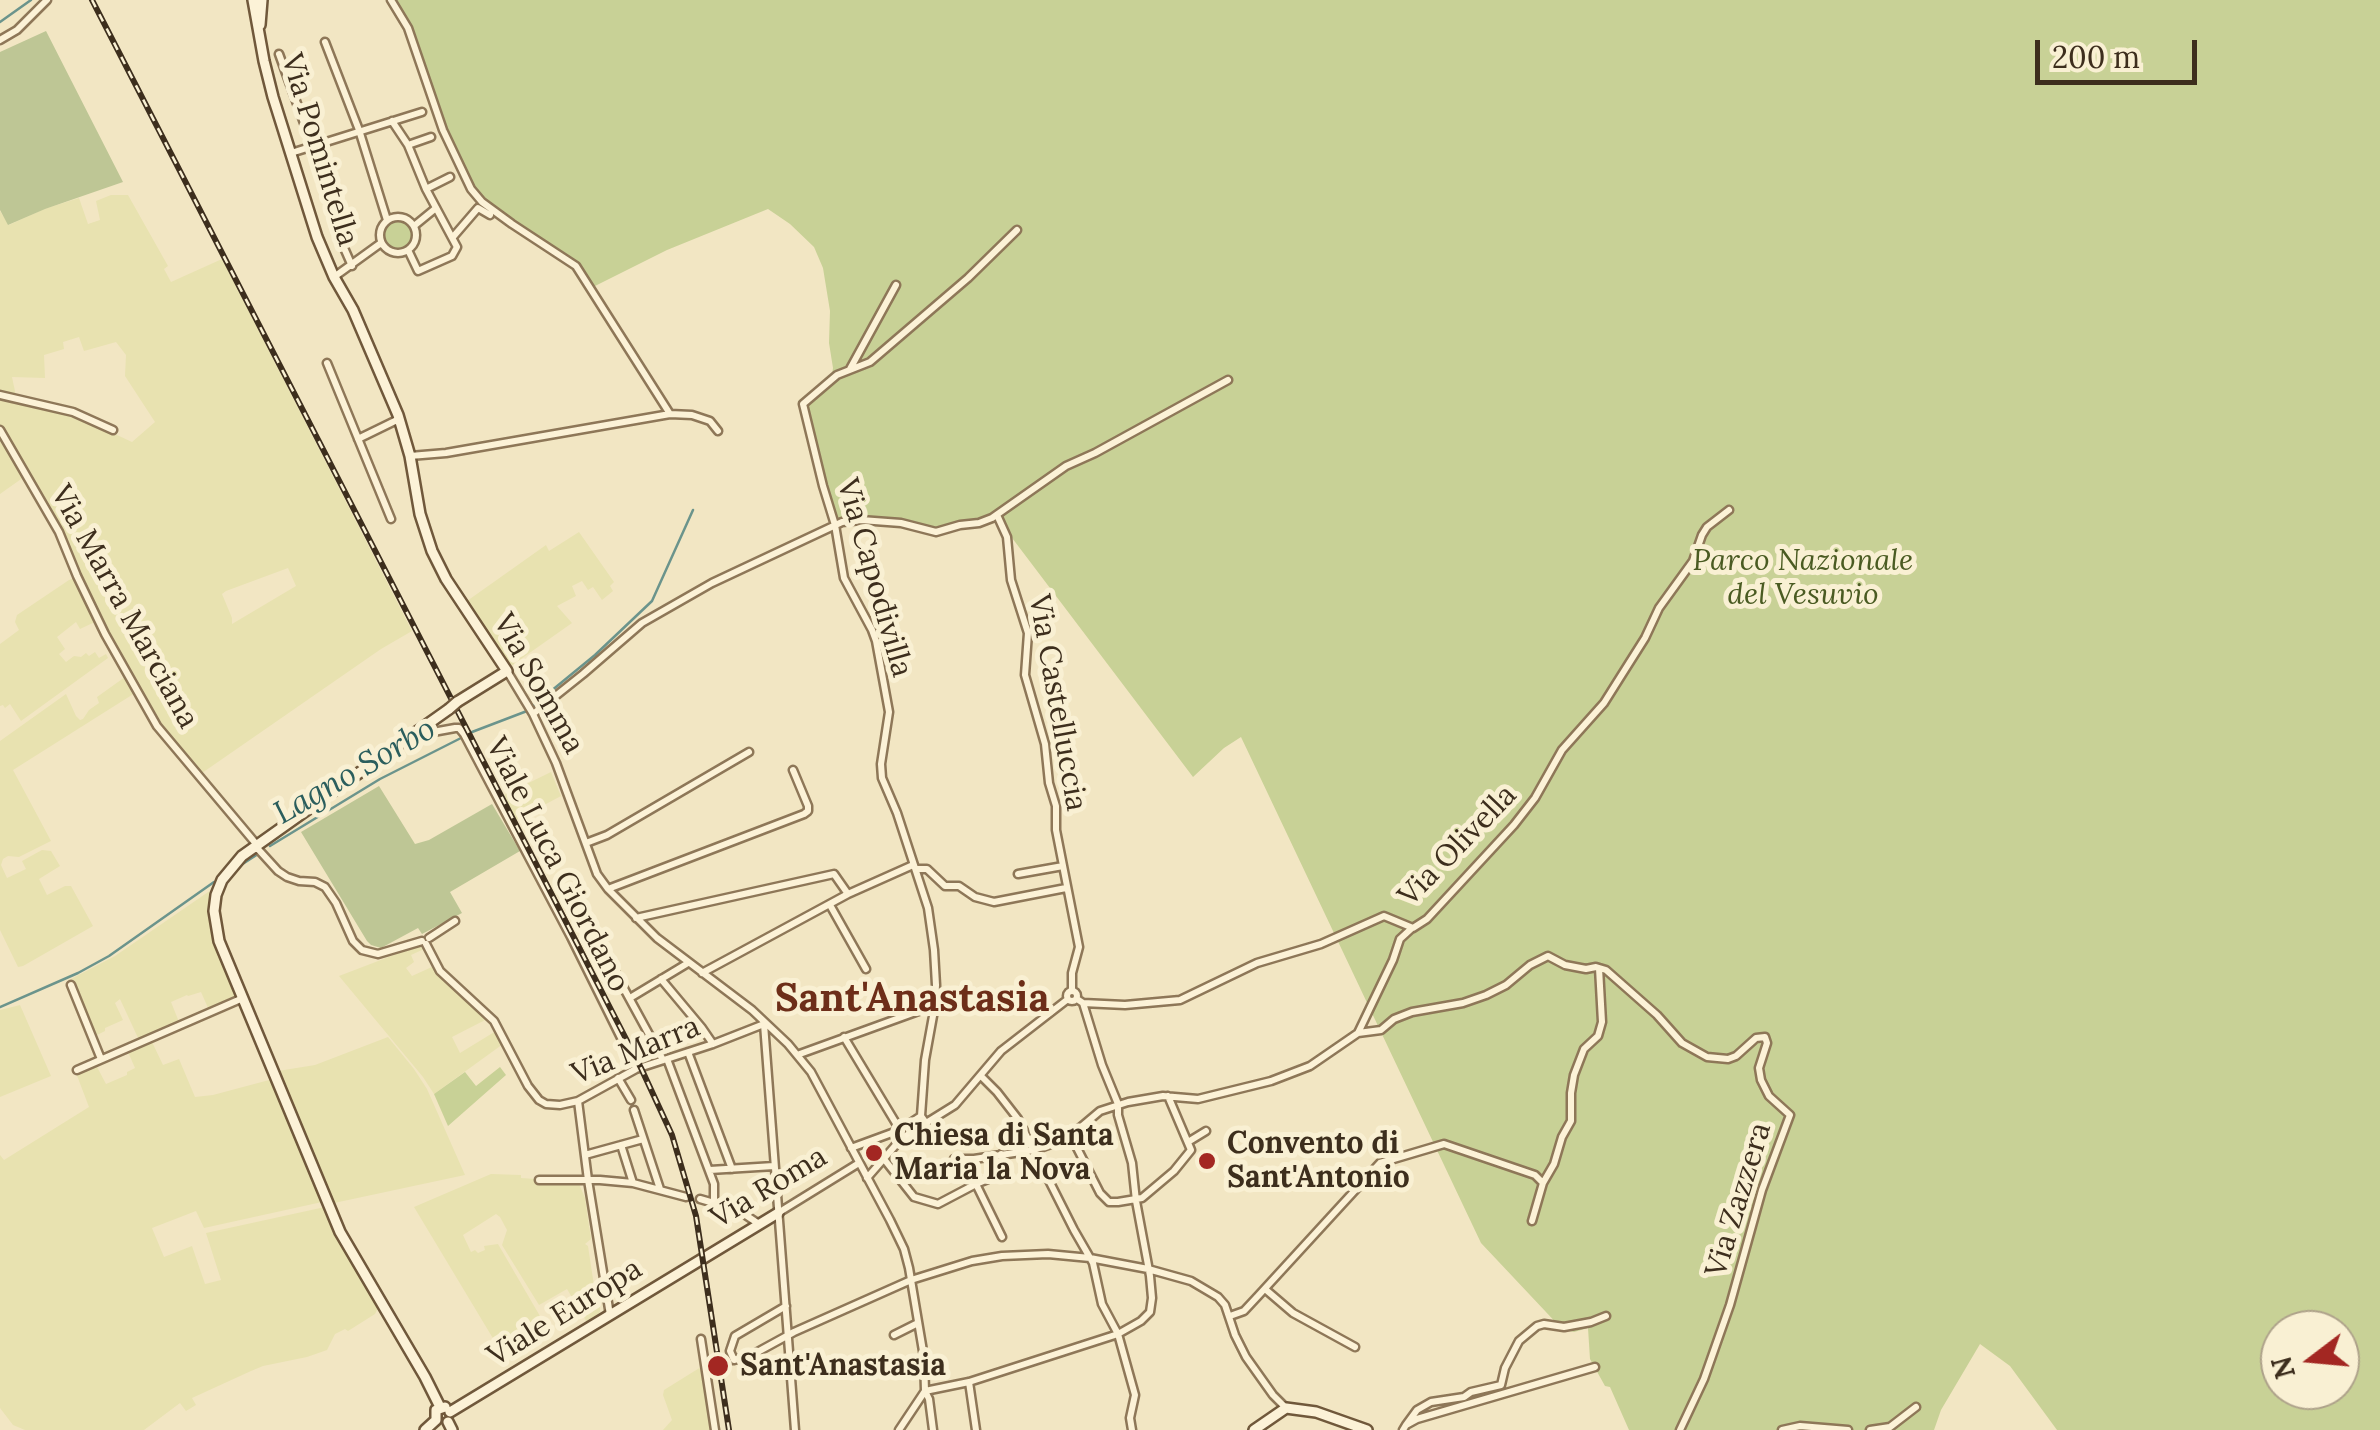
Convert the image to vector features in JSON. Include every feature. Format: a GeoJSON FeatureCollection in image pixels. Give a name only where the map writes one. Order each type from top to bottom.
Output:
{"type":"FeatureCollection","features":[{"type":"Feature","properties":{"kind":"main road","name":"Via Pomintella"},"geometry":{"type":"LineString","coordinates":[[253,0],[268,79],[317,237],[354,310]]}},
{"type":"Feature","properties":{"kind":"main road"},"geometry":{"type":"LineString","coordinates":[[259,32],[262,0]]}},
{"type":"Feature","properties":{"kind":"main road","name":"Via Somma"},"geometry":{"type":"LineString","coordinates":[[354,310],[400,419],[432,551],[507,672]]}},
{"type":"Feature","properties":{"kind":"main road"},"geometry":{"type":"LineString","coordinates":[[445,1418],[340,1232],[218,942],[214,911],[222,880],[235,862],[453,705],[507,672]]}},
{"type":"Feature","properties":{"kind":"main road","name":"Via Roma"},"geometry":{"type":"LineString","coordinates":[[706,1256],[778,1213]]}},
{"type":"Feature","properties":{"kind":"main road","name":"Viale Europa"},"geometry":{"type":"LineString","coordinates":[[425,1430],[706,1256]]}},
{"type":"Feature","properties":{"kind":"main road"},"geometry":{"type":"LineString","coordinates":[[1254,1430],[1286,1408],[1316,1412],[1342,1426],[1368,1430]]}},
{"type":"Feature","properties":{"kind":"street"},"geometry":{"type":"LineString","coordinates":[[0,40],[17,30],[47,0]]}},
{"type":"Feature","properties":{"kind":"street"},"geometry":{"type":"LineString","coordinates":[[392,0],[408,28],[443,130],[470,189],[482,202],[576,266],[670,414]]}},
{"type":"Feature","properties":{"kind":"street"},"geometry":{"type":"LineString","coordinates":[[324,42],[359,130],[387,220]]}},
{"type":"Feature","properties":{"kind":"street"},"geometry":{"type":"LineString","coordinates":[[279,54],[352,266]]}},
{"type":"Feature","properties":{"kind":"street"},"geometry":{"type":"LineString","coordinates":[[291,153],[422,112]]}},
{"type":"Feature","properties":{"kind":"street"},"geometry":{"type":"LineString","coordinates":[[392,121],[408,145],[457,247],[452,256],[418,271],[408,250]]}},
{"type":"Feature","properties":{"kind":"street"},"geometry":{"type":"LineString","coordinates":[[408,145],[431,137]]}},
{"type":"Feature","properties":{"kind":"street"},"geometry":{"type":"LineString","coordinates":[[426,189],[450,177]]}},
{"type":"Feature","properties":{"kind":"street"},"geometry":{"type":"LineString","coordinates":[[414,226],[436,208]]}},
{"type":"Feature","properties":{"kind":"street"},"geometry":{"type":"LineString","coordinates":[[453,236],[478,208],[490,216]]}},
{"type":"Feature","properties":{"kind":"street"},"geometry":{"type":"LineString","coordinates":[[392,217],[404,218],[414,226],[416,236],[408,250],[390,252],[381,243],[379,233],[392,217]]}},
{"type":"Feature","properties":{"kind":"street"},"geometry":{"type":"LineString","coordinates":[[850,370],[870,362],[1017,230]]}},
{"type":"Feature","properties":{"kind":"street"},"geometry":{"type":"LineString","coordinates":[[334,276],[381,243]]}},
{"type":"Feature","properties":{"kind":"street"},"geometry":{"type":"LineString","coordinates":[[850,370],[896,285]]}},
{"type":"Feature","properties":{"kind":"street"},"geometry":{"type":"LineString","coordinates":[[326,364],[391,519]]}},
{"type":"Feature","properties":{"kind":"street","name":"Via Capodivilla"},"geometry":{"type":"LineString","coordinates":[[850,370],[837,375],[804,404],[844,578],[876,642],[889,712],[881,773],[932,930],[936,986],[925,1060],[924,1119]]}},
{"type":"Feature","properties":{"kind":"street"},"geometry":{"type":"LineString","coordinates":[[533,714],[642,624],[712,583],[842,522],[901,524],[936,532],[960,524],[978,524],[1066,466],[1228,380]]}},
{"type":"Feature","properties":{"kind":"street"},"geometry":{"type":"LineString","coordinates":[[0,395],[74,412],[112,430]]}},
{"type":"Feature","properties":{"kind":"street"},"geometry":{"type":"LineString","coordinates":[[410,456],[670,414],[710,421],[718,431]]}},
{"type":"Feature","properties":{"kind":"street"},"geometry":{"type":"LineString","coordinates":[[358,439],[400,419]]}},
{"type":"Feature","properties":{"kind":"street","name":"Via Marra Marciana"},"geometry":{"type":"LineString","coordinates":[[0,430],[59,532],[106,634],[157,726],[258,844]]}},
{"type":"Feature","properties":{"kind":"street","name":"Via Olivella"},"geometry":{"type":"LineString","coordinates":[[1075,998],[1125,1005],[1180,1000],[1257,963],[1321,944],[1384,916],[1413,928],[1427,919],[1536,798],[1562,750],[1604,703],[1622,676],[1658,608],[1693,561],[1707,527],[1729,510]]}},
{"type":"Feature","properties":{"kind":"street","name":"Via Castelluccia"},"geometry":{"type":"LineString","coordinates":[[997,514],[1007,537],[1011,580],[1028,632],[1025,674],[1045,744],[1062,866],[1079,947],[1075,998]]}},
{"type":"Feature","properties":{"kind":"street","name":"Via Somma"},"geometry":{"type":"LineString","coordinates":[[507,672],[556,762],[597,874],[608,889],[657,938],[770,1026],[811,1072],[900,1242],[911,1280],[932,1430]]}},
{"type":"Feature","properties":{"kind":"street","name":"Viale Luca Giordano"},"geometry":{"type":"LineString","coordinates":[[410,736],[460,728],[636,1069]]}},
{"type":"Feature","properties":{"kind":"street"},"geometry":{"type":"LineString","coordinates":[[586,844],[749,752]]}},
{"type":"Feature","properties":{"kind":"street"},"geometry":{"type":"LineString","coordinates":[[608,889],[804,814],[808,806],[793,770]]}},
{"type":"Feature","properties":{"kind":"street"},"geometry":{"type":"LineString","coordinates":[[258,844],[287,877],[324,887],[336,903],[353,941],[362,950],[378,954],[426,941],[456,921]]}},
{"type":"Feature","properties":{"kind":"street"},"geometry":{"type":"LineString","coordinates":[[702,973],[848,894],[913,865],[916,869],[927,869],[944,886],[959,886],[975,897],[994,902],[1066,888]]}},
{"type":"Feature","properties":{"kind":"street"},"geometry":{"type":"LineString","coordinates":[[1018,874],[1062,866]]}},
{"type":"Feature","properties":{"kind":"street"},"geometry":{"type":"LineString","coordinates":[[636,918],[834,874],[848,894]]}},
{"type":"Feature","properties":{"kind":"street"},"geometry":{"type":"LineString","coordinates":[[830,904],[866,969]]}},
{"type":"Feature","properties":{"kind":"street"},"geometry":{"type":"LineString","coordinates":[[954,1159],[1034,1150],[1068,1138],[1100,1111],[1118,1104],[1168,1096],[1198,1100],[1310,1066],[1358,1032],[1400,939],[1413,928]]}},
{"type":"Feature","properties":{"kind":"street"},"geometry":{"type":"LineString","coordinates":[[592,930],[665,1060],[710,1170],[714,1204]]}},
{"type":"Feature","properties":{"kind":"street","name":"Via Marra"},"geometry":{"type":"LineString","coordinates":[[426,941],[440,971],[494,1020],[528,1086],[539,1100],[551,1105],[578,1101],[636,1069],[764,1024]]}},
{"type":"Feature","properties":{"kind":"street","name":"Via Zazzera"},"geometry":{"type":"LineString","coordinates":[[1358,1032],[1381,1030],[1394,1018],[1486,995],[1506,986],[1530,965],[1548,956],[1565,965],[1606,970],[1682,1043],[1713,1059],[1736,1056],[1756,1038],[1765,1038],[1760,1080],[1769,1096],[1790,1115],[1762,1190],[1730,1305],[1704,1379],[1680,1430]]}},
{"type":"Feature","properties":{"kind":"street"},"geometry":{"type":"LineString","coordinates":[[630,998],[688,963]]}},
{"type":"Feature","properties":{"kind":"street"},"geometry":{"type":"LineString","coordinates":[[1532,1221],[1543,1183],[1571,1121],[1571,1094],[1584,1049],[1598,1036],[1602,1022],[1599,968]]}},
{"type":"Feature","properties":{"kind":"street"},"geometry":{"type":"LineString","coordinates":[[661,979],[713,1044]]}},
{"type":"Feature","properties":{"kind":"street"},"geometry":{"type":"LineString","coordinates":[[70,985],[101,1059]]}},
{"type":"Feature","properties":{"kind":"street"},"geometry":{"type":"LineString","coordinates":[[77,1070],[243,998]]}},
{"type":"Feature","properties":{"kind":"street"},"geometry":{"type":"LineString","coordinates":[[851,1148],[900,1135],[924,1119],[950,1109],[1000,1052],[1075,998],[1118,1104],[1134,1172],[1152,1298],[1150,1312],[1141,1322],[1118,1334],[969,1382],[925,1391],[899,1430]]}},
{"type":"Feature","properties":{"kind":"street"},"geometry":{"type":"LineString","coordinates":[[797,1055],[935,1005]]}},
{"type":"Feature","properties":{"kind":"street"},"geometry":{"type":"LineString","coordinates":[[764,1024],[794,1430]]}},
{"type":"Feature","properties":{"kind":"street"},"geometry":{"type":"LineString","coordinates":[[844,1037],[900,1135]]}},
{"type":"Feature","properties":{"kind":"street"},"geometry":{"type":"LineString","coordinates":[[688,1052],[732,1169]]}},
{"type":"Feature","properties":{"kind":"street"},"geometry":{"type":"LineString","coordinates":[[980,1076],[1018,1120],[1094,1264],[1102,1304],[1118,1334],[1135,1396],[1130,1418],[1132,1430]]}},
{"type":"Feature","properties":{"kind":"street"},"geometry":{"type":"LineString","coordinates":[[618,1078],[631,1100]]}},
{"type":"Feature","properties":{"kind":"street"},"geometry":{"type":"LineString","coordinates":[[1068,1138],[1109,1202],[1136,1201],[1174,1171],[1191,1150],[1168,1096]]}},
{"type":"Feature","properties":{"kind":"street"},"geometry":{"type":"LineString","coordinates":[[578,1101],[610,1315]]}},
{"type":"Feature","properties":{"kind":"street"},"geometry":{"type":"LineString","coordinates":[[634,1110],[660,1190]]}},
{"type":"Feature","properties":{"kind":"street"},"geometry":{"type":"LineString","coordinates":[[1188,1142],[1206,1131]]}},
{"type":"Feature","properties":{"kind":"street"},"geometry":{"type":"LineString","coordinates":[[866,1178],[900,1135]]}},
{"type":"Feature","properties":{"kind":"street"},"geometry":{"type":"LineString","coordinates":[[585,1155],[643,1139]]}},
{"type":"Feature","properties":{"kind":"street"},"geometry":{"type":"LineString","coordinates":[[1230,1316],[1244,1311],[1380,1163],[1444,1144],[1535,1175],[1543,1183]]}},
{"type":"Feature","properties":{"kind":"street"},"geometry":{"type":"LineString","coordinates":[[621,1145],[633,1183]]}},
{"type":"Feature","properties":{"kind":"street"},"geometry":{"type":"LineString","coordinates":[[884,1159],[914,1196],[938,1204],[1008,1171],[1001,1154]]}},
{"type":"Feature","properties":{"kind":"street","name":"Via Roma"},"geometry":{"type":"LineString","coordinates":[[778,1213],[859,1163]]}},
{"type":"Feature","properties":{"kind":"street"},"geometry":{"type":"LineString","coordinates":[[710,1170],[774,1166]]}},
{"type":"Feature","properties":{"kind":"street"},"geometry":{"type":"LineString","coordinates":[[539,1180],[633,1183],[686,1197]]}},
{"type":"Feature","properties":{"kind":"street"},"geometry":{"type":"LineString","coordinates":[[980,1182],[1002,1237]]}},
{"type":"Feature","properties":{"kind":"street"},"geometry":{"type":"LineString","coordinates":[[700,1199],[738,1210],[758,1224]]}},
{"type":"Feature","properties":{"kind":"street"},"geometry":{"type":"LineString","coordinates":[[786,1306],[735,1336],[730,1344],[732,1358],[736,1361],[752,1355],[911,1280],[988,1258],[1032,1254],[1090,1258],[1148,1269],[1191,1281],[1218,1297],[1246,1356],[1286,1408]]}},
{"type":"Feature","properties":{"kind":"street"},"geometry":{"type":"LineString","coordinates":[[1265,1289],[1293,1313],[1355,1347]]}},
{"type":"Feature","properties":{"kind":"street"},"geometry":{"type":"LineString","coordinates":[[1407,1428],[1418,1410],[1431,1402],[1464,1397],[1500,1385],[1519,1342],[1537,1326],[1564,1328],[1606,1316]]}},
{"type":"Feature","properties":{"kind":"street"},"geometry":{"type":"LineString","coordinates":[[894,1335],[918,1322]]}},
{"type":"Feature","properties":{"kind":"street"},"geometry":{"type":"LineString","coordinates":[[701,1339],[715,1430]]}},
{"type":"Feature","properties":{"kind":"street"},"geometry":{"type":"LineString","coordinates":[[1407,1428],[1417,1419],[1595,1367]]}},
{"type":"Feature","properties":{"kind":"street"},"geometry":{"type":"LineString","coordinates":[[969,1382],[976,1430]]}},
{"type":"Feature","properties":{"kind":"street"},"geometry":{"type":"LineString","coordinates":[[1870,1430],[1890,1427],[1916,1407]]}},
{"type":"Feature","properties":{"kind":"street"},"geometry":{"type":"LineString","coordinates":[[1782,1430],[1800,1426],[1848,1430]]}},
{"type":"Feature","properties":{"kind":"shaded area"},"geometry":{"type":"Polygon","coordinates":[[[111,195],[128,195],[168,266],[164,269],[171,282],[222,259],[412,631],[202,773],[168,733],[130,673],[85,586],[63,531],[0,425],[0,397],[74,415],[132,442],[155,422],[125,376],[126,355],[116,342],[84,351],[79,337],[63,342],[64,349],[44,355],[45,378],[12,377],[16,396],[0,393],[0,211],[9,225],[79,198],[88,224],[100,220],[96,201],[111,195]],[[288,568],[226,591],[222,594],[232,624],[296,586],[288,568]]]}},
{"type":"Feature","properties":{"kind":"shaded area"},"geometry":{"type":"Polygon","coordinates":[[[0,434],[24,477],[0,494],[0,434]]]}},
{"type":"Feature","properties":{"kind":"shaded area"},"geometry":{"type":"Polygon","coordinates":[[[579,532],[614,582],[610,586],[613,591],[602,600],[593,587],[588,590],[582,581],[572,586],[576,596],[557,606],[572,623],[511,666],[467,601],[546,545],[549,551],[579,532]]]}},
{"type":"Feature","properties":{"kind":"shaded area"},"geometry":{"type":"Polygon","coordinates":[[[75,578],[97,621],[80,629],[76,622],[57,637],[65,649],[59,654],[66,662],[74,656],[95,652],[99,658],[106,654],[108,658],[21,721],[10,704],[0,706],[0,644],[19,630],[17,615],[75,578]]]}},
{"type":"Feature","properties":{"kind":"shaded area"},"geometry":{"type":"Polygon","coordinates":[[[125,677],[135,693],[13,770],[51,841],[19,857],[3,859],[1,865],[7,878],[26,869],[22,861],[42,850],[51,851],[60,866],[39,879],[47,895],[71,886],[93,926],[18,967],[0,930],[0,741],[66,694],[76,716],[83,719],[99,703],[97,697],[125,677]]]}},
{"type":"Feature","properties":{"kind":"shaded area"},"geometry":{"type":"Polygon","coordinates":[[[551,772],[561,796],[516,820],[504,795],[551,772]]]}},
{"type":"Feature","properties":{"kind":"shaded area"},"geometry":{"type":"Polygon","coordinates":[[[214,888],[212,932],[237,997],[209,1010],[201,992],[171,1002],[179,1022],[139,1040],[120,999],[115,1003],[123,1020],[95,1036],[71,979],[115,956],[214,888]]]}},
{"type":"Feature","properties":{"kind":"shaded area"},"geometry":{"type":"Polygon","coordinates":[[[420,945],[424,949],[411,955],[414,962],[406,968],[412,976],[434,966],[489,1018],[452,1037],[460,1053],[496,1031],[503,1044],[434,1094],[339,976],[420,945]]]}},
{"type":"Feature","properties":{"kind":"shaded area"},"geometry":{"type":"Polygon","coordinates":[[[20,1005],[51,1076],[0,1097],[0,1010],[20,1005]]]}},
{"type":"Feature","properties":{"kind":"shaded area"},"geometry":{"type":"Polygon","coordinates":[[[388,1037],[427,1089],[465,1175],[334,1203],[278,1071],[315,1065],[388,1037]]]}},
{"type":"Feature","properties":{"kind":"shaded area"},"geometry":{"type":"Polygon","coordinates":[[[152,1042],[163,1065],[179,1059],[195,1097],[273,1079],[322,1202],[204,1228],[196,1211],[152,1228],[164,1257],[192,1246],[205,1284],[221,1280],[206,1233],[325,1207],[379,1306],[375,1314],[348,1331],[335,1334],[327,1350],[251,1371],[192,1398],[196,1405],[186,1411],[180,1403],[144,1430],[25,1430],[13,1425],[0,1408],[0,1155],[4,1160],[89,1107],[76,1073],[96,1065],[106,1084],[135,1068],[128,1052],[152,1042]]]}},
{"type":"Feature","properties":{"kind":"shaded area"},"geometry":{"type":"Polygon","coordinates":[[[491,1174],[521,1175],[535,1179],[536,1183],[579,1184],[591,1239],[585,1244],[596,1299],[600,1300],[598,1317],[588,1324],[567,1289],[539,1305],[502,1245],[507,1230],[496,1214],[463,1235],[471,1252],[498,1244],[544,1323],[500,1350],[414,1207],[491,1174]]]}},
{"type":"Feature","properties":{"kind":"shaded area"},"geometry":{"type":"Polygon","coordinates":[[[701,1367],[711,1430],[663,1430],[672,1420],[664,1390],[701,1367]]]}},
{"type":"Feature","properties":{"kind":"green space","name":"Parco Nazionale del Vesuvio"},"geometry":{"type":"Polygon","coordinates":[[[388,0],[2380,0],[2380,1430],[2057,1430],[2010,1366],[1980,1344],[1941,1410],[1934,1430],[1629,1430],[1610,1387],[1605,1386],[1590,1359],[1588,1328],[1574,1332],[1562,1329],[1481,1243],[1241,737],[1193,777],[996,519],[927,531],[863,523],[832,524],[798,401],[832,375],[833,368],[830,311],[823,268],[814,247],[768,209],[667,250],[591,288],[575,266],[496,218],[482,205],[441,129],[402,18],[388,0]]]}},
{"type":"Feature","properties":{"kind":"green space"},"geometry":{"type":"Polygon","coordinates":[[[46,31],[123,182],[8,225],[0,210],[0,52],[46,31]]]}},
{"type":"Feature","properties":{"kind":"green space"},"geometry":{"type":"Polygon","coordinates":[[[398,220],[409,224],[413,235],[409,246],[398,250],[387,246],[383,235],[387,224],[398,220]]]}},
{"type":"Feature","properties":{"kind":"green space"},"geometry":{"type":"Polygon","coordinates":[[[379,786],[415,844],[492,804],[520,851],[450,892],[462,913],[422,934],[418,928],[381,948],[367,941],[301,832],[379,786]]]}},
{"type":"Feature","properties":{"kind":"green space"},"geometry":{"type":"Polygon","coordinates":[[[500,1067],[506,1075],[448,1126],[434,1094],[465,1072],[476,1086],[500,1067]]]}},
{"type":"Feature","properties":{"kind":"waterway"},"geometry":{"type":"LineString","coordinates":[[0,22],[31,0]]}},
{"type":"Feature","properties":{"kind":"waterway","name":"Lagno Sorbo"},"geometry":{"type":"LineString","coordinates":[[534,705],[652,601],[693,510]]}},
{"type":"Feature","properties":{"kind":"waterway","name":"Lagno Sorbo"},"geometry":{"type":"LineString","coordinates":[[472,732],[527,711]]}},
{"type":"Feature","properties":{"kind":"waterway","name":"Lagno Sorbo"},"geometry":{"type":"LineString","coordinates":[[270,846],[380,779],[461,738]]}},
{"type":"Feature","properties":{"kind":"waterway","name":"Lagno Sorbo"},"geometry":{"type":"LineString","coordinates":[[238,867],[258,854]]}},
{"type":"Feature","properties":{"kind":"waterway","name":"Lagno Sorbo"},"geometry":{"type":"LineString","coordinates":[[0,1007],[109,956],[214,882]]}},
{"type":"Feature","properties":{"kind":"railway"},"geometry":{"type":"LineString","coordinates":[[92,0],[672,1135],[696,1216],[729,1430]]}},
{"type":"Feature","properties":{"kind":"place","name":"Chiesa di Santa Maria la Nova"},"geometry":{"type":"Point","coordinates":[874,1153]}},
{"type":"Feature","properties":{"kind":"place","name":"Convento di Sant'Antonio"},"geometry":{"type":"Point","coordinates":[1207,1161]}},
{"type":"Feature","properties":{"kind":"place","name":"Sant'Anastasia"},"geometry":{"type":"Point","coordinates":[718,1366]}},
{"type":"Feature","properties":{"kind":"district","name":"Sant'Anastasia"},"geometry":{"type":"Point","coordinates":[912,1000]}}]}
